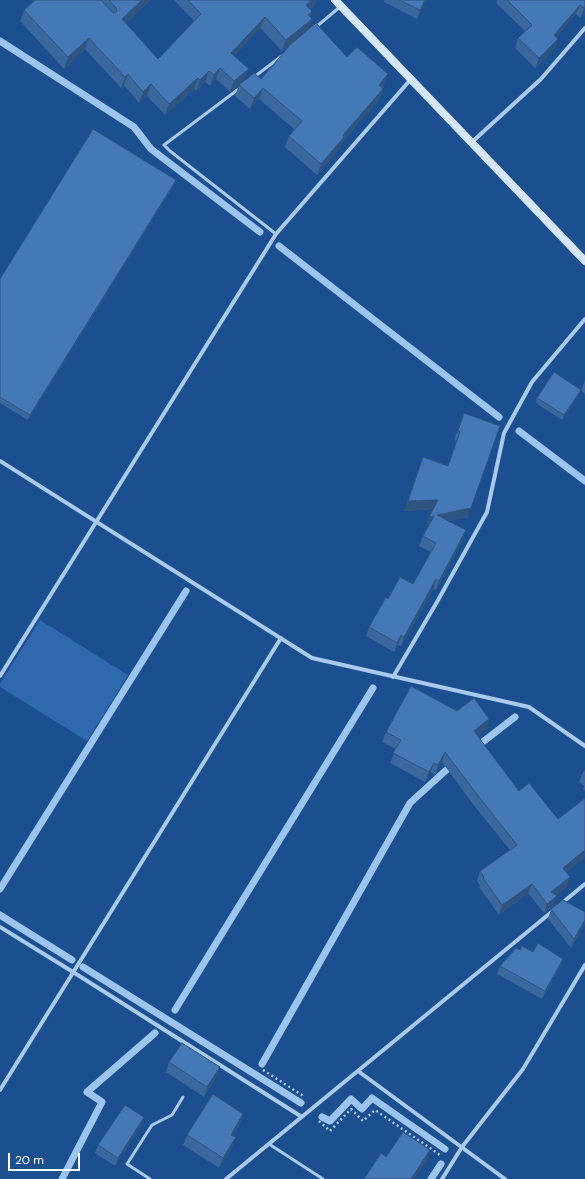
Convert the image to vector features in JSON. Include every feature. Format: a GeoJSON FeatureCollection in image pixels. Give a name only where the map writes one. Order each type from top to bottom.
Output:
{"type":"FeatureCollection","features":[{"type":"Feature","properties":{"kind":"street"},"geometry":{"type":"LineString","coordinates":[[338,3],[585,261]]}},
{"type":"Feature","properties":{"kind":"street"},"geometry":{"type":"LineString","coordinates":[[472,142],[541,79],[585,28]]}},
{"type":"Feature","properties":{"kind":"street"},"geometry":{"type":"LineString","coordinates":[[0,676],[276,234],[412,79]]}},
{"type":"Feature","properties":{"kind":"street"},"geometry":{"type":"LineString","coordinates":[[393,677],[487,512],[504,433],[532,382],[585,319]]}},
{"type":"Feature","properties":{"kind":"street"},"geometry":{"type":"LineString","coordinates":[[0,461],[312,658],[528,707],[585,746]]}},
{"type":"Feature","properties":{"kind":"street"},"geometry":{"type":"LineString","coordinates":[[0,1090],[281,638]]}},
{"type":"Feature","properties":{"kind":"street"},"geometry":{"type":"LineString","coordinates":[[226,1179],[585,884]]}},
{"type":"Feature","properties":{"kind":"street"},"geometry":{"type":"LineString","coordinates":[[0,927],[74,972],[302,1117]]}},
{"type":"Feature","properties":{"kind":"street"},"geometry":{"type":"LineString","coordinates":[[442,1179],[462,1147],[523,1069],[585,965]]}},
{"type":"Feature","properties":{"kind":"street"},"geometry":{"type":"LineString","coordinates":[[358,1071],[505,1179]]}},
{"type":"Feature","properties":{"kind":"lane"},"geometry":{"type":"LineString","coordinates":[[313,30],[338,3]]}},
{"type":"Feature","properties":{"kind":"lane"},"geometry":{"type":"LineString","coordinates":[[249,80],[285,53]]}},
{"type":"Feature","properties":{"kind":"lane"},"geometry":{"type":"LineString","coordinates":[[243,85],[164,145],[276,234]]}},
{"type":"Feature","properties":{"kind":"lane"},"geometry":{"type":"LineString","coordinates":[[150,1179],[127,1164],[152,1125],[172,1115],[183,1097]]}},
{"type":"Feature","properties":{"kind":"lane"},"geometry":{"type":"LineString","coordinates":[[269,1144],[322,1179]]}},
{"type":"Feature","properties":{"kind":"path"},"geometry":{"type":"LineString","coordinates":[[263,1070],[318,1104]]}},
{"type":"Feature","properties":{"kind":"path"},"geometry":{"type":"LineString","coordinates":[[308,1112],[330,1131],[351,1110],[363,1121],[374,1110],[451,1163]]}},
{"type":"Feature","properties":{"kind":"shaded area"},"geometry":{"type":"Polygon","coordinates":[[[40,620],[128,675],[87,741],[0,687],[0,684],[40,620]]]}},
{"type":"Feature","properties":{"kind":"building"},"geometry":{"type":"Polygon","coordinates":[[[35,0],[101,0],[114,13],[117,11],[116,8],[109,0],[142,0],[122,19],[158,59],[201,14],[188,0],[312,0],[306,5],[312,11],[308,15],[312,19],[286,40],[265,17],[231,53],[249,69],[234,81],[220,68],[214,75],[209,71],[200,80],[198,78],[169,104],[151,84],[143,92],[128,74],[125,77],[89,38],[68,57],[24,10],[35,0]]]}},
{"type":"Feature","properties":{"kind":"building"},"geometry":{"type":"Polygon","coordinates":[[[399,0],[425,0],[420,10],[399,0]]]}},
{"type":"Feature","properties":{"kind":"building"},"geometry":{"type":"Polygon","coordinates":[[[507,0],[585,0],[585,7],[584,8],[580,5],[554,35],[558,39],[539,58],[518,38],[532,25],[507,0]]]}},
{"type":"Feature","properties":{"kind":"building"},"geometry":{"type":"Polygon","coordinates":[[[316,23],[347,57],[357,47],[388,74],[379,85],[383,89],[343,135],[344,137],[321,164],[289,136],[302,121],[263,88],[254,98],[239,85],[254,73],[261,79],[290,45],[316,23]]]}},
{"type":"Feature","properties":{"kind":"building"},"geometry":{"type":"Polygon","coordinates":[[[93,129],[176,180],[30,415],[0,397],[0,279],[93,129]]]}},
{"type":"Feature","properties":{"kind":"building"},"geometry":{"type":"Polygon","coordinates":[[[554,372],[581,390],[564,415],[537,398],[554,372]]]}},
{"type":"Feature","properties":{"kind":"building"},"geometry":{"type":"Polygon","coordinates":[[[464,413],[500,426],[471,508],[437,515],[466,530],[439,581],[436,579],[404,637],[401,635],[397,643],[369,627],[386,597],[388,599],[400,577],[413,584],[436,543],[423,536],[434,516],[429,517],[438,500],[408,501],[423,457],[448,466],[460,432],[458,431],[464,413]]]}},
{"type":"Feature","properties":{"kind":"building"},"geometry":{"type":"Polygon","coordinates":[[[411,686],[457,711],[474,698],[489,719],[474,731],[519,791],[529,783],[558,819],[585,798],[585,850],[563,868],[570,877],[551,892],[557,896],[547,904],[532,884],[502,905],[483,878],[484,877],[480,871],[517,845],[445,752],[438,765],[434,763],[429,772],[393,753],[401,740],[386,732],[411,686]]]}},
{"type":"Feature","properties":{"kind":"building"},"geometry":{"type":"Polygon","coordinates":[[[563,900],[585,912],[585,920],[574,939],[551,909],[563,900]]]}},
{"type":"Feature","properties":{"kind":"building"},"geometry":{"type":"Polygon","coordinates":[[[538,943],[563,959],[545,991],[500,966],[516,948],[520,950],[522,946],[533,952],[538,943]]]}},
{"type":"Feature","properties":{"kind":"building"},"geometry":{"type":"Polygon","coordinates":[[[182,1043],[220,1067],[207,1087],[169,1062],[182,1043]]]}},
{"type":"Feature","properties":{"kind":"building"},"geometry":{"type":"Polygon","coordinates":[[[213,1094],[243,1114],[231,1135],[236,1137],[223,1158],[187,1135],[213,1094]]]}},
{"type":"Feature","properties":{"kind":"building"},"geometry":{"type":"Polygon","coordinates":[[[125,1105],[144,1117],[118,1158],[98,1145],[125,1105]]]}},
{"type":"Feature","properties":{"kind":"building"},"geometry":{"type":"Polygon","coordinates":[[[403,1132],[430,1150],[411,1179],[364,1179],[381,1153],[386,1157],[403,1132]]]}},
{"type":"Feature","properties":{"kind":"waterway"},"geometry":{"type":"LineString","coordinates":[[0,41],[134,127],[151,149],[260,232]]}},
{"type":"Feature","properties":{"kind":"waterway"},"geometry":{"type":"LineString","coordinates":[[279,246],[499,417]]}},
{"type":"Feature","properties":{"kind":"waterway"},"geometry":{"type":"LineString","coordinates":[[519,431],[585,481]]}},
{"type":"Feature","properties":{"kind":"waterway"},"geometry":{"type":"LineString","coordinates":[[0,889],[186,591]]}},
{"type":"Feature","properties":{"kind":"waterway"},"geometry":{"type":"LineString","coordinates":[[175,1010],[373,688]]}},
{"type":"Feature","properties":{"kind":"waterway"},"geometry":{"type":"LineString","coordinates":[[475,748],[515,717]]}},
{"type":"Feature","properties":{"kind":"waterway"},"geometry":{"type":"LineString","coordinates":[[262,1064],[410,803],[454,764]]}},
{"type":"Feature","properties":{"kind":"waterway"},"geometry":{"type":"LineString","coordinates":[[0,915],[72,960]]}},
{"type":"Feature","properties":{"kind":"waterway"},"geometry":{"type":"LineString","coordinates":[[83,967],[301,1103]]}},
{"type":"Feature","properties":{"kind":"waterway"},"geometry":{"type":"LineString","coordinates":[[62,1179],[102,1102],[87,1092],[155,1033]]}},
{"type":"Feature","properties":{"kind":"waterway"},"geometry":{"type":"LineString","coordinates":[[322,1117],[330,1121],[351,1099],[362,1109],[372,1098],[445,1149]]}},
{"type":"Feature","properties":{"kind":"waterway"},"geometry":{"type":"LineString","coordinates":[[431,1179],[441,1164]]}}]}
